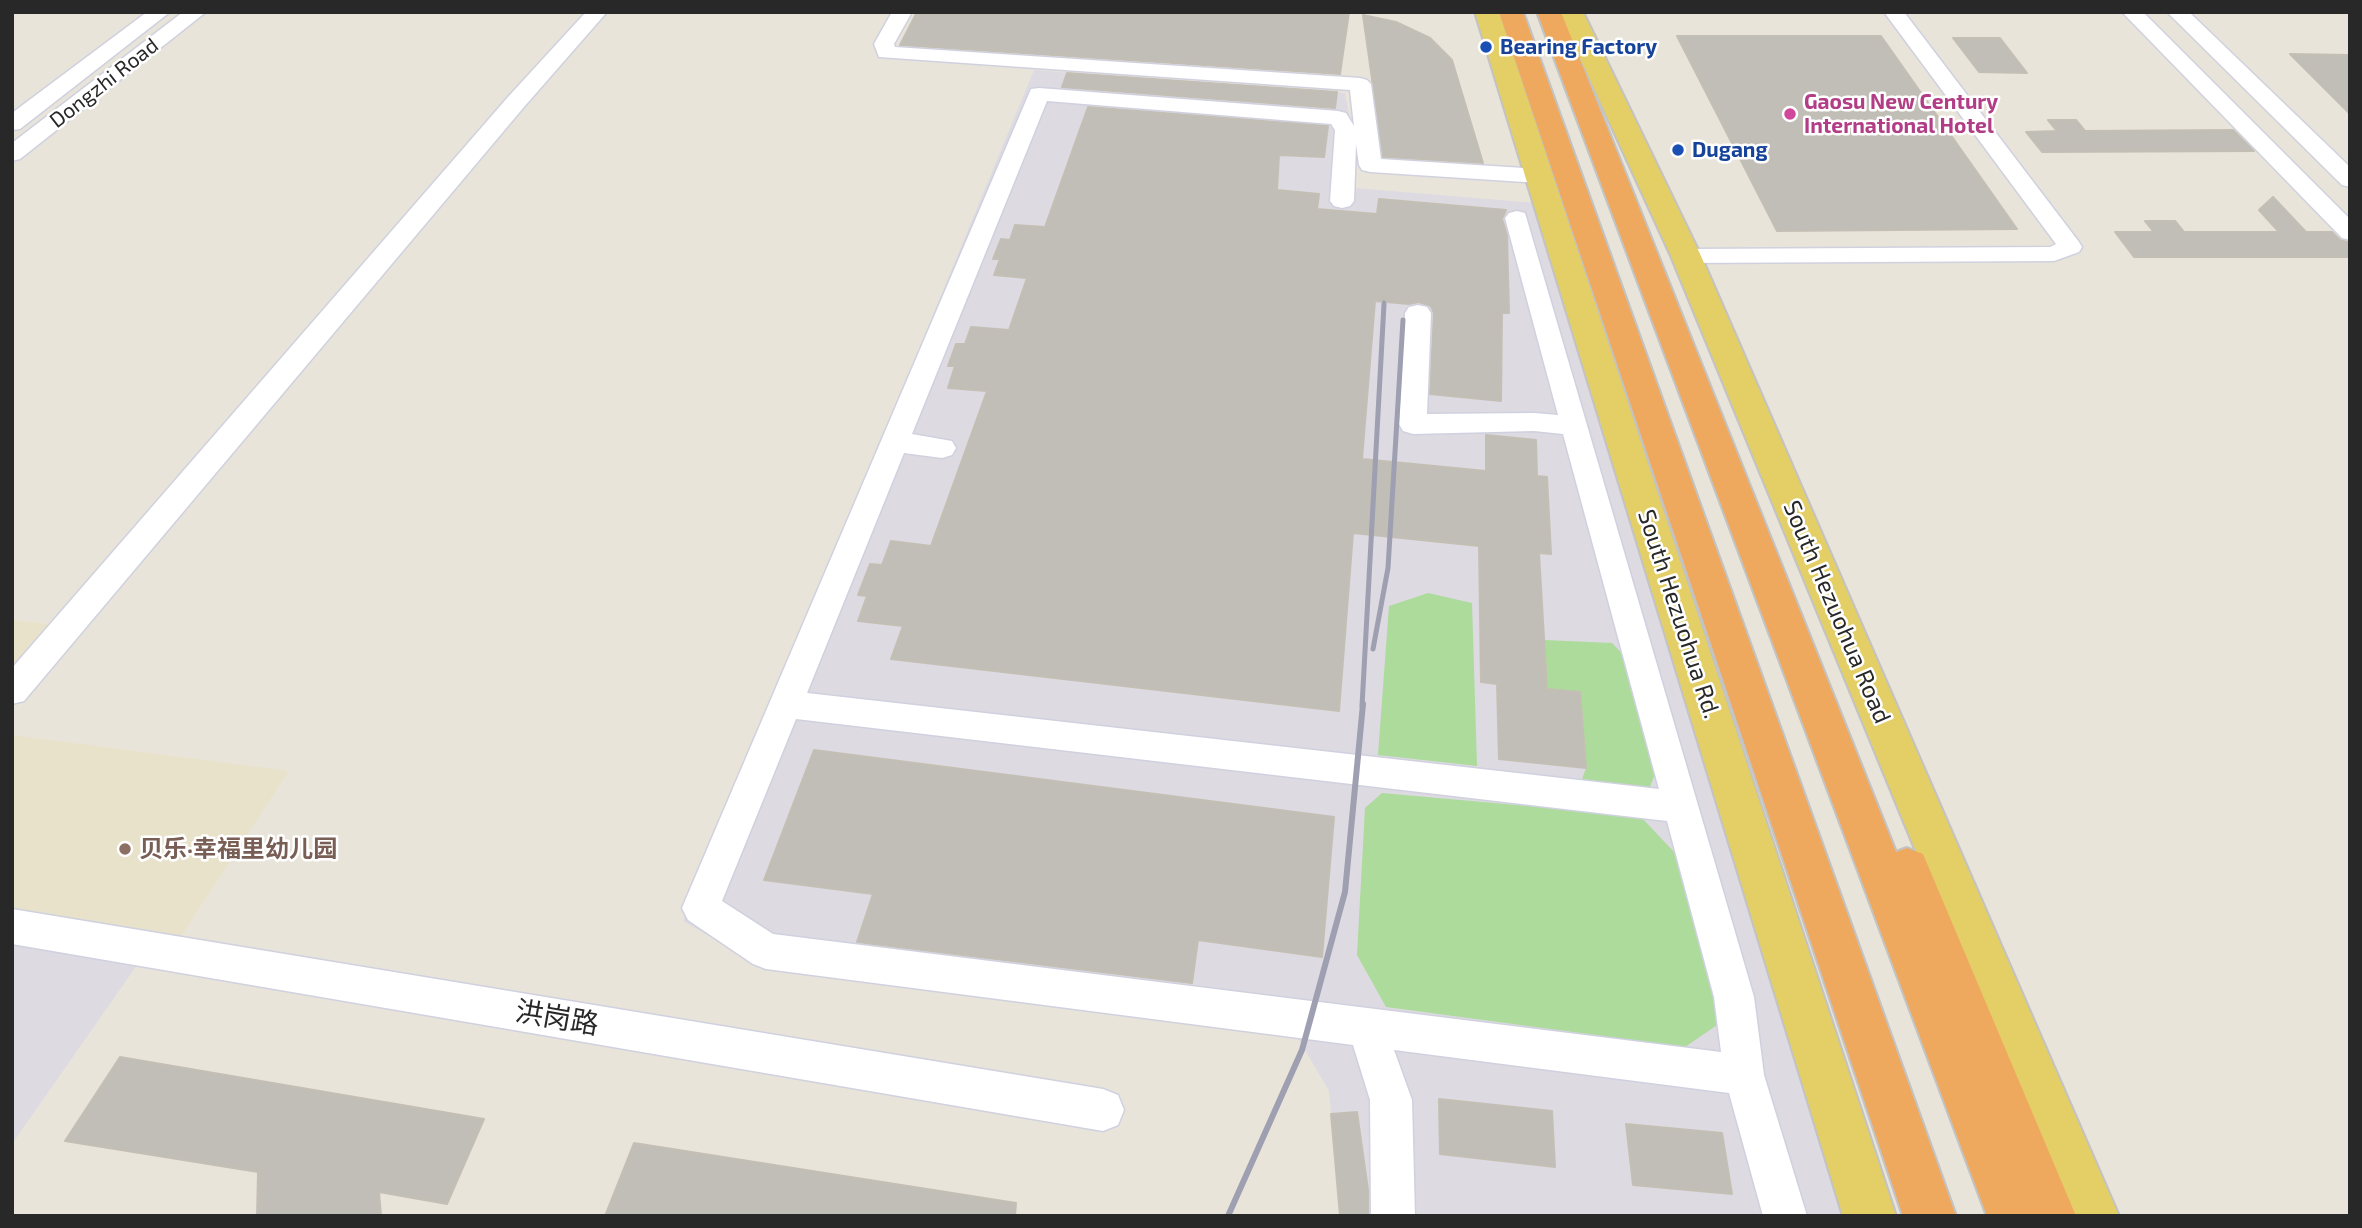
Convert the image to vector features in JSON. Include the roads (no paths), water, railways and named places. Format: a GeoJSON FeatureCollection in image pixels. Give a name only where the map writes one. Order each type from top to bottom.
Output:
{"type":"FeatureCollection","features":[{"type":"Feature","properties":{"kind":"highway"},"geometry":{"type":"LineString","coordinates":[[1511,12],[1930,1216]]}},
{"type":"Feature","properties":{"kind":"highway","name":"South Hezuohua Road"},"geometry":{"type":"LineString","coordinates":[[1549,12],[2014,1216]]}},
{"type":"Feature","properties":{"kind":"highway"},"geometry":{"type":"LineString","coordinates":[[1605,159],[1651,251],[1699,359],[2050,1216]]}},
{"type":"Feature","properties":{"kind":"main road","name":"South Hezuohua Rd."},"geometry":{"type":"LineString","coordinates":[[1488,12],[1870,1216]]}},
{"type":"Feature","properties":{"kind":"main road","name":"South Hezuohua Road"},"geometry":{"type":"LineString","coordinates":[[1570,12],[1686,256],[2093,1216]]}},
{"type":"Feature","properties":{"kind":"street","name":"Dongzhi Road"},"geometry":{"type":"LineString","coordinates":[[12,124],[160,12]]}},
{"type":"Feature","properties":{"kind":"street","name":"Dongzhi Road"},"geometry":{"type":"LineString","coordinates":[[12,154],[197,12]]}},
{"type":"Feature","properties":{"kind":"street"},"geometry":{"type":"LineString","coordinates":[[12,691],[516,102],[597,12]]}},
{"type":"Feature","properties":{"kind":"street"},"geometry":{"type":"LineString","coordinates":[[902,12],[884,44],[886,53],[1360,85],[1370,164],[1539,176]]}},
{"type":"Feature","properties":{"kind":"street"},"geometry":{"type":"LineString","coordinates":[[1686,256],[2054,254],[2070,247],[1894,12]]}},
{"type":"Feature","properties":{"kind":"street"},"geometry":{"type":"LineString","coordinates":[[2132,12],[2350,233]]}},
{"type":"Feature","properties":{"kind":"street"},"geometry":{"type":"LineString","coordinates":[[2177,12],[2350,180]]}},
{"type":"Feature","properties":{"kind":"street"},"geometry":{"type":"LineString","coordinates":[[1342,201],[1346,130],[1338,118],[1039,94],[701,908],[766,951],[1744,1075]]}},
{"type":"Feature","properties":{"kind":"street"},"geometry":{"type":"LineString","coordinates":[[1517,218],[1734,997],[1744,1075],[1785,1216]]}},
{"type":"Feature","properties":{"kind":"street"},"geometry":{"type":"LineString","coordinates":[[1418,313],[1413,424],[1534,422],[1575,426]]}},
{"type":"Feature","properties":{"kind":"street"},"geometry":{"type":"LineString","coordinates":[[895,442],[942,448]]}},
{"type":"Feature","properties":{"kind":"street"},"geometry":{"type":"LineString","coordinates":[[786,704],[1681,807]]}},
{"type":"Feature","properties":{"kind":"street","name":"洪岗路"},"geometry":{"type":"LineString","coordinates":[[12,926],[1102,1110]]}},
{"type":"Feature","properties":{"kind":"street"},"geometry":{"type":"LineString","coordinates":[[1367,1028],[1391,1100],[1393,1216]]}},
{"type":"Feature","properties":{"kind":"railway"},"geometry":{"type":"LineString","coordinates":[[1362,706],[1384,304]]}},
{"type":"Feature","properties":{"kind":"railway"},"geometry":{"type":"LineString","coordinates":[[1373,649],[1388,568],[1403,320]]}},
{"type":"Feature","properties":{"kind":"railway"},"geometry":{"type":"LineString","coordinates":[[1228,1216],[1302,1050],[1345,892],[1363,704]]}},
{"type":"Feature","properties":{"kind":"place","name":"Bearing Factory"},"geometry":{"type":"Point","coordinates":[1486,47]}},
{"type":"Feature","properties":{"kind":"place","name":"Gaosu New Century International Hotel"},"geometry":{"type":"Point","coordinates":[1790,114]}},
{"type":"Feature","properties":{"kind":"place","name":"Dugang"},"geometry":{"type":"Point","coordinates":[1678,150]}},
{"type":"Feature","properties":{"kind":"place","name":"贝乐·幸福里幼儿园"},"geometry":{"type":"Point","coordinates":[125,849]}}]}
